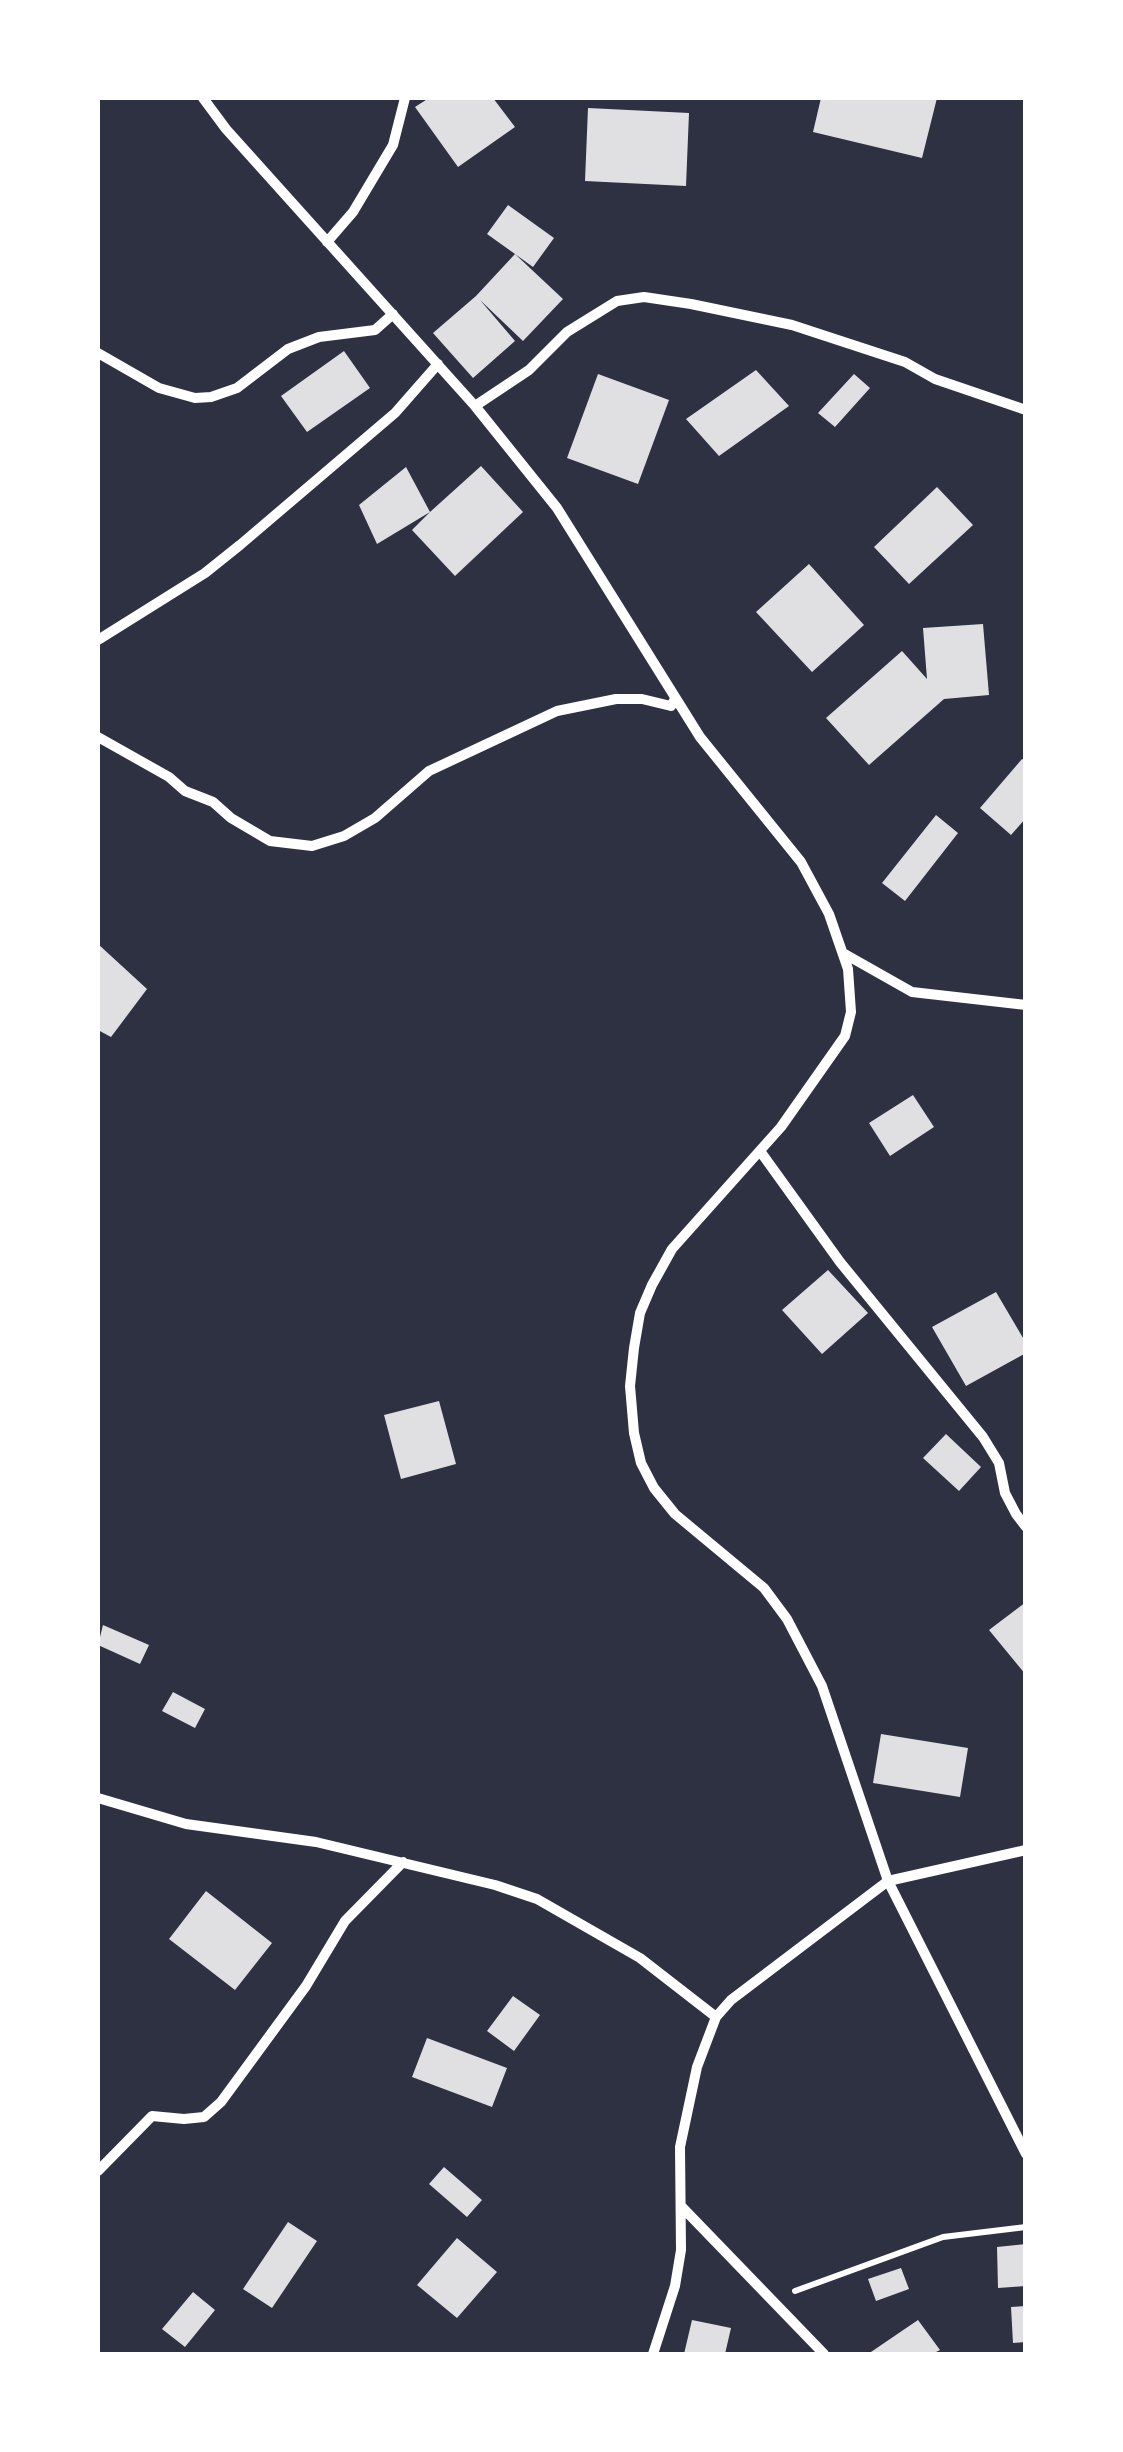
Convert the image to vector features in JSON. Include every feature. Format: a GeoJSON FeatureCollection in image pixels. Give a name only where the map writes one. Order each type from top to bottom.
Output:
{"type":"FeatureCollection","features":[{"type":"Feature","properties":{"kind":"street"},"geometry":{"type":"LineString","coordinates":[[202,98],[475,406],[569,524],[676,699],[735,782],[801,862],[829,914],[848,969],[851,1012],[845,1036],[781,1127],[672,1250],[652,1285],[640,1314],[634,1348],[630,1386],[634,1434],[641,1463],[665,1501],[764,1588],[787,1618],[822,1686],[888,1880],[1026,2154]]}},
{"type":"Feature","properties":{"kind":"street"},"geometry":{"type":"LineString","coordinates":[[328,242],[353,212],[393,144],[405,98]]}},
{"type":"Feature","properties":{"kind":"street"},"geometry":{"type":"LineString","coordinates":[[475,406],[530,370],[566,332],[617,301],[644,298],[792,326],[905,362],[935,379],[1026,410]]}},
{"type":"Feature","properties":{"kind":"street"},"geometry":{"type":"LineString","coordinates":[[98,353],[160,388],[195,398],[210,397],[237,388],[288,348],[320,337],[376,330],[393,314]]}},
{"type":"Feature","properties":{"kind":"street"},"geometry":{"type":"LineString","coordinates":[[98,640],[205,573],[240,545],[395,412],[438,364]]}},
{"type":"Feature","properties":{"kind":"street"},"geometry":{"type":"LineString","coordinates":[[98,737],[185,791],[213,802],[231,818],[270,841],[312,846],[344,836],[375,818],[429,771],[558,711],[616,699],[642,699],[671,706],[676,699]]}},
{"type":"Feature","properties":{"kind":"street"},"geometry":{"type":"LineString","coordinates":[[844,954],[912,992],[1026,1005]]}},
{"type":"Feature","properties":{"kind":"street"},"geometry":{"type":"LineString","coordinates":[[760,1151],[850,1275],[983,1437],[998,1463],[1005,1492],[1026,1526]]}},
{"type":"Feature","properties":{"kind":"street"},"geometry":{"type":"LineString","coordinates":[[98,1798],[186,1824],[316,1842],[403,1862],[537,1899],[640,1958],[716,2017]]}},
{"type":"Feature","properties":{"kind":"street"},"geometry":{"type":"LineString","coordinates":[[653,2354],[676,2286],[681,2250],[680,2147],[697,2067],[716,2017],[762,1975],[888,1880],[1026,1850]]}},
{"type":"Feature","properties":{"kind":"street"},"geometry":{"type":"LineString","coordinates":[[98,2171],[152,2116],[204,2117],[221,2102],[306,1986],[345,1921],[403,1862]]}},
{"type":"Feature","properties":{"kind":"street"},"geometry":{"type":"LineString","coordinates":[[680,2206],[824,2354]]}},
{"type":"Feature","properties":{"kind":"path"},"geometry":{"type":"LineString","coordinates":[[770,2299],[943,2237],[1026,2227]]}},
{"type":"Feature","properties":{"kind":"building"},"geometry":{"type":"Polygon","coordinates":[[[429,98],[493,98],[515,127],[458,167],[415,107],[429,98]]]}},
{"type":"Feature","properties":{"kind":"building"},"geometry":{"type":"Polygon","coordinates":[[[821,98],[937,98],[922,158],[813,132],[821,98]]]}},
{"type":"Feature","properties":{"kind":"building"},"geometry":{"type":"Polygon","coordinates":[[[588,108],[689,113],[686,186],[585,181],[588,108]]]}},
{"type":"Feature","properties":{"kind":"building"},"geometry":{"type":"Polygon","coordinates":[[[508,205],[554,238],[533,267],[487,234],[508,205]]]}},
{"type":"Feature","properties":{"kind":"building"},"geometry":{"type":"Polygon","coordinates":[[[515,254],[563,299],[523,341],[480,300],[515,341],[473,378],[433,333],[476,296],[515,254]]]}},
{"type":"Feature","properties":{"kind":"building"},"geometry":{"type":"Polygon","coordinates":[[[344,351],[370,388],[307,432],[281,396],[344,351]]]}},
{"type":"Feature","properties":{"kind":"building"},"geometry":{"type":"Polygon","coordinates":[[[756,370],[789,406],[719,456],[686,419],[756,370]]]}},
{"type":"Feature","properties":{"kind":"building"},"geometry":{"type":"Polygon","coordinates":[[[598,374],[669,400],[638,484],[567,458],[598,374]]]}},
{"type":"Feature","properties":{"kind":"building"},"geometry":{"type":"Polygon","coordinates":[[[854,374],[870,388],[835,427],[818,413],[854,374]]]}},
{"type":"Feature","properties":{"kind":"building"},"geometry":{"type":"Polygon","coordinates":[[[481,466],[523,512],[455,576],[412,530],[481,466]]]}},
{"type":"Feature","properties":{"kind":"building"},"geometry":{"type":"Polygon","coordinates":[[[406,467],[430,512],[377,544],[359,505],[406,467]]]}},
{"type":"Feature","properties":{"kind":"building"},"geometry":{"type":"Polygon","coordinates":[[[937,487],[973,525],[909,584],[874,547],[937,487]]]}},
{"type":"Feature","properties":{"kind":"building"},"geometry":{"type":"Polygon","coordinates":[[[809,564],[864,625],[812,672],[756,612],[809,564]]]}},
{"type":"Feature","properties":{"kind":"building"},"geometry":{"type":"Polygon","coordinates":[[[983,624],[989,695],[944,699],[869,765],[826,718],[902,651],[927,679],[923,628],[983,624]]]}},
{"type":"Feature","properties":{"kind":"building"},"geometry":{"type":"Polygon","coordinates":[[[1022,759],[1026,761],[1026,818],[1011,835],[980,808],[1022,759]]]}},
{"type":"Feature","properties":{"kind":"building"},"geometry":{"type":"Polygon","coordinates":[[[936,815],[958,833],[905,901],[882,883],[936,815]]]}},
{"type":"Feature","properties":{"kind":"building"},"geometry":{"type":"Polygon","coordinates":[[[98,944],[147,989],[111,1037],[98,1030],[98,944]]]}},
{"type":"Feature","properties":{"kind":"building"},"geometry":{"type":"Polygon","coordinates":[[[913,1095],[934,1127],[890,1156],[869,1123],[913,1095]]]}},
{"type":"Feature","properties":{"kind":"building"},"geometry":{"type":"Polygon","coordinates":[[[828,1270],[868,1313],[822,1354],[782,1310],[828,1270]]]}},
{"type":"Feature","properties":{"kind":"building"},"geometry":{"type":"Polygon","coordinates":[[[996,1292],[1026,1343],[1026,1353],[966,1386],[932,1327],[996,1292]]]}},
{"type":"Feature","properties":{"kind":"building"},"geometry":{"type":"Polygon","coordinates":[[[439,1401],[456,1464],[401,1479],[384,1415],[439,1401]]]}},
{"type":"Feature","properties":{"kind":"building"},"geometry":{"type":"Polygon","coordinates":[[[946,1434],[981,1467],[959,1491],[923,1458],[946,1434]]]}},
{"type":"Feature","properties":{"kind":"building"},"geometry":{"type":"Polygon","coordinates":[[[1026,1602],[1026,1675],[989,1630],[1026,1602]]]}},
{"type":"Feature","properties":{"kind":"building"},"geometry":{"type":"Polygon","coordinates":[[[103,1625],[149,1645],[140,1664],[98,1645],[103,1625]]]}},
{"type":"Feature","properties":{"kind":"building"},"geometry":{"type":"Polygon","coordinates":[[[173,1692],[205,1709],[195,1728],[162,1711],[173,1692]]]}},
{"type":"Feature","properties":{"kind":"building"},"geometry":{"type":"Polygon","coordinates":[[[881,1734],[968,1748],[960,1797],[873,1783],[881,1734]]]}},
{"type":"Feature","properties":{"kind":"building"},"geometry":{"type":"Polygon","coordinates":[[[206,1891],[272,1943],[235,1990],[169,1939],[206,1891]]]}},
{"type":"Feature","properties":{"kind":"building"},"geometry":{"type":"Polygon","coordinates":[[[513,1996],[540,2015],[514,2051],[487,2031],[513,1996]]]}},
{"type":"Feature","properties":{"kind":"building"},"geometry":{"type":"Polygon","coordinates":[[[427,2038],[507,2068],[492,2107],[412,2077],[427,2038]]]}},
{"type":"Feature","properties":{"kind":"building"},"geometry":{"type":"Polygon","coordinates":[[[444,2167],[482,2200],[467,2217],[429,2184],[444,2167]]]}},
{"type":"Feature","properties":{"kind":"building"},"geometry":{"type":"Polygon","coordinates":[[[288,2222],[317,2241],[272,2308],[243,2289],[288,2222]]]}},
{"type":"Feature","properties":{"kind":"building"},"geometry":{"type":"Polygon","coordinates":[[[457,2238],[497,2272],[457,2318],[417,2285],[457,2238]]]}},
{"type":"Feature","properties":{"kind":"building"},"geometry":{"type":"Polygon","coordinates":[[[1026,2244],[1026,2286],[998,2288],[997,2247],[1026,2244]]]}},
{"type":"Feature","properties":{"kind":"building"},"geometry":{"type":"Polygon","coordinates":[[[901,2268],[909,2289],[876,2301],[868,2279],[901,2268]]]}},
{"type":"Feature","properties":{"kind":"building"},"geometry":{"type":"Polygon","coordinates":[[[193,2292],[215,2310],[185,2347],[162,2329],[193,2292]]]}},
{"type":"Feature","properties":{"kind":"building"},"geometry":{"type":"Polygon","coordinates":[[[1026,2306],[1026,2342],[1013,2343],[1011,2307],[1026,2306]]]}},
{"type":"Feature","properties":{"kind":"building"},"geometry":{"type":"Polygon","coordinates":[[[692,2320],[731,2328],[725,2354],[684,2354],[692,2320]]]}},
{"type":"Feature","properties":{"kind":"building"},"geometry":{"type":"Polygon","coordinates":[[[918,2320],[940,2350],[932,2354],[868,2354],[918,2320]]]}}]}
